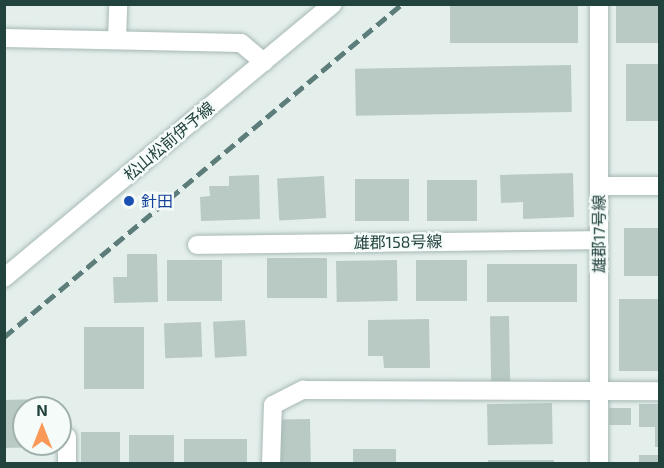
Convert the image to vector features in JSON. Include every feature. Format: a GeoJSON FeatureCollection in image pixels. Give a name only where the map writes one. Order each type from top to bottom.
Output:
{"type":"FeatureCollection","features":[{"type":"Feature","properties":{"kind":"street"},"geometry":{"type":"LineString","coordinates":[[117,40],[118,4]]}},
{"type":"Feature","properties":{"kind":"street","name":"松山松前伊予線"},"geometry":{"type":"LineString","coordinates":[[4,278],[333,4]]}},
{"type":"Feature","properties":{"kind":"street","name":"雄郡17号線"},"geometry":{"type":"LineString","coordinates":[[599,4],[599,464]]}},
{"type":"Feature","properties":{"kind":"street"},"geometry":{"type":"LineString","coordinates":[[4,38],[241,43],[264,62]]}},
{"type":"Feature","properties":{"kind":"street"},"geometry":{"type":"LineString","coordinates":[[599,186],[660,186]]}},
{"type":"Feature","properties":{"kind":"street","name":"雄郡158号線"},"geometry":{"type":"LineString","coordinates":[[197,245],[599,240]]}},
{"type":"Feature","properties":{"kind":"street"},"geometry":{"type":"LineString","coordinates":[[271,464],[273,405],[303,390],[660,391]]}},
{"type":"Feature","properties":{"kind":"building"},"geometry":{"type":"Polygon","coordinates":[[[450,4],[578,4],[578,43],[450,43],[450,4]]]}},
{"type":"Feature","properties":{"kind":"building"},"geometry":{"type":"Polygon","coordinates":[[[616,4],[660,4],[660,43],[616,43],[616,4]]]}},
{"type":"Feature","properties":{"kind":"building"},"geometry":{"type":"Polygon","coordinates":[[[626,64],[660,64],[660,121],[626,121],[626,64]]]}},
{"type":"Feature","properties":{"kind":"building"},"geometry":{"type":"Polygon","coordinates":[[[571,65],[572,112],[356,116],[355,69],[571,65]]]}},
{"type":"Feature","properties":{"kind":"building"},"geometry":{"type":"Polygon","coordinates":[[[573,173],[574,217],[523,219],[523,202],[501,203],[500,175],[573,173]]]}},
{"type":"Feature","properties":{"kind":"building"},"geometry":{"type":"Polygon","coordinates":[[[259,175],[260,219],[201,221],[200,197],[210,196],[209,186],[229,186],[229,176],[259,175]]]}},
{"type":"Feature","properties":{"kind":"building"},"geometry":{"type":"Polygon","coordinates":[[[324,176],[326,218],[279,220],[277,178],[324,176]]]}},
{"type":"Feature","properties":{"kind":"building"},"geometry":{"type":"Polygon","coordinates":[[[355,179],[409,179],[409,221],[355,221],[355,179]]]}},
{"type":"Feature","properties":{"kind":"building"},"geometry":{"type":"Polygon","coordinates":[[[427,180],[477,180],[477,221],[427,221],[427,180]]]}},
{"type":"Feature","properties":{"kind":"building"},"geometry":{"type":"Polygon","coordinates":[[[624,228],[660,228],[660,276],[624,276],[624,228]]]}},
{"type":"Feature","properties":{"kind":"building"},"geometry":{"type":"Polygon","coordinates":[[[127,254],[157,254],[158,302],[114,303],[113,277],[127,277],[127,254]]]}},
{"type":"Feature","properties":{"kind":"building"},"geometry":{"type":"Polygon","coordinates":[[[267,258],[327,258],[327,298],[267,298],[267,258]]]}},
{"type":"Feature","properties":{"kind":"building"},"geometry":{"type":"Polygon","coordinates":[[[167,260],[222,260],[222,301],[167,301],[167,260]]]}},
{"type":"Feature","properties":{"kind":"building"},"geometry":{"type":"Polygon","coordinates":[[[397,260],[398,301],[337,302],[336,261],[397,260]]]}},
{"type":"Feature","properties":{"kind":"building"},"geometry":{"type":"Polygon","coordinates":[[[416,260],[467,260],[467,301],[416,301],[416,260]]]}},
{"type":"Feature","properties":{"kind":"building"},"geometry":{"type":"Polygon","coordinates":[[[487,264],[577,264],[577,302],[487,302],[487,264]]]}},
{"type":"Feature","properties":{"kind":"building"},"geometry":{"type":"Polygon","coordinates":[[[619,299],[660,299],[660,371],[619,371],[619,299]]]}},
{"type":"Feature","properties":{"kind":"building"},"geometry":{"type":"Polygon","coordinates":[[[490,316],[509,316],[510,381],[491,381],[490,316]]]}},
{"type":"Feature","properties":{"kind":"building"},"geometry":{"type":"Polygon","coordinates":[[[429,319],[430,368],[384,368],[383,356],[368,356],[368,320],[429,319]]]}},
{"type":"Feature","properties":{"kind":"building"},"geometry":{"type":"Polygon","coordinates":[[[245,320],[247,356],[215,358],[213,322],[245,320]]]}},
{"type":"Feature","properties":{"kind":"building"},"geometry":{"type":"Polygon","coordinates":[[[201,322],[202,357],[165,358],[164,323],[201,322]]]}},
{"type":"Feature","properties":{"kind":"building"},"geometry":{"type":"Polygon","coordinates":[[[84,327],[144,327],[144,389],[84,389],[84,327]]]}},
{"type":"Feature","properties":{"kind":"building"},"geometry":{"type":"Polygon","coordinates":[[[4,400],[12,400],[12,448],[4,448],[4,400]]]}},
{"type":"Feature","properties":{"kind":"building"},"geometry":{"type":"Polygon","coordinates":[[[552,403],[553,444],[488,445],[487,404],[552,403]]]}},
{"type":"Feature","properties":{"kind":"building"},"geometry":{"type":"Polygon","coordinates":[[[639,404],[660,404],[660,447],[655,447],[655,427],[639,427],[639,404]]]}},
{"type":"Feature","properties":{"kind":"building"},"geometry":{"type":"Polygon","coordinates":[[[609,408],[631,408],[631,425],[609,425],[609,408]]]}},
{"type":"Feature","properties":{"kind":"building"},"geometry":{"type":"Polygon","coordinates":[[[310,419],[311,464],[281,464],[280,420],[310,419]]]}},
{"type":"Feature","properties":{"kind":"building"},"geometry":{"type":"Polygon","coordinates":[[[81,432],[120,432],[120,464],[81,464],[81,432]]]}},
{"type":"Feature","properties":{"kind":"building"},"geometry":{"type":"Polygon","coordinates":[[[129,435],[174,435],[174,464],[129,464],[129,435]]]}},
{"type":"Feature","properties":{"kind":"building"},"geometry":{"type":"Polygon","coordinates":[[[184,439],[247,439],[247,464],[184,464],[184,439]]]}},
{"type":"Feature","properties":{"kind":"building"},"geometry":{"type":"Polygon","coordinates":[[[353,449],[396,449],[396,464],[353,464],[353,449]]]}},
{"type":"Feature","properties":{"kind":"building"},"geometry":{"type":"Polygon","coordinates":[[[639,455],[660,455],[660,464],[639,464],[639,455]]]}},
{"type":"Feature","properties":{"kind":"building"},"geometry":{"type":"Polygon","coordinates":[[[488,460],[554,460],[554,464],[488,464],[488,460]]]}},
{"type":"Feature","properties":{"kind":"railway"},"geometry":{"type":"LineString","coordinates":[[4,337],[402,4]]}},
{"type":"Feature","properties":{"kind":"place","name":"針田"},"geometry":{"type":"Point","coordinates":[129,201]}}]}
